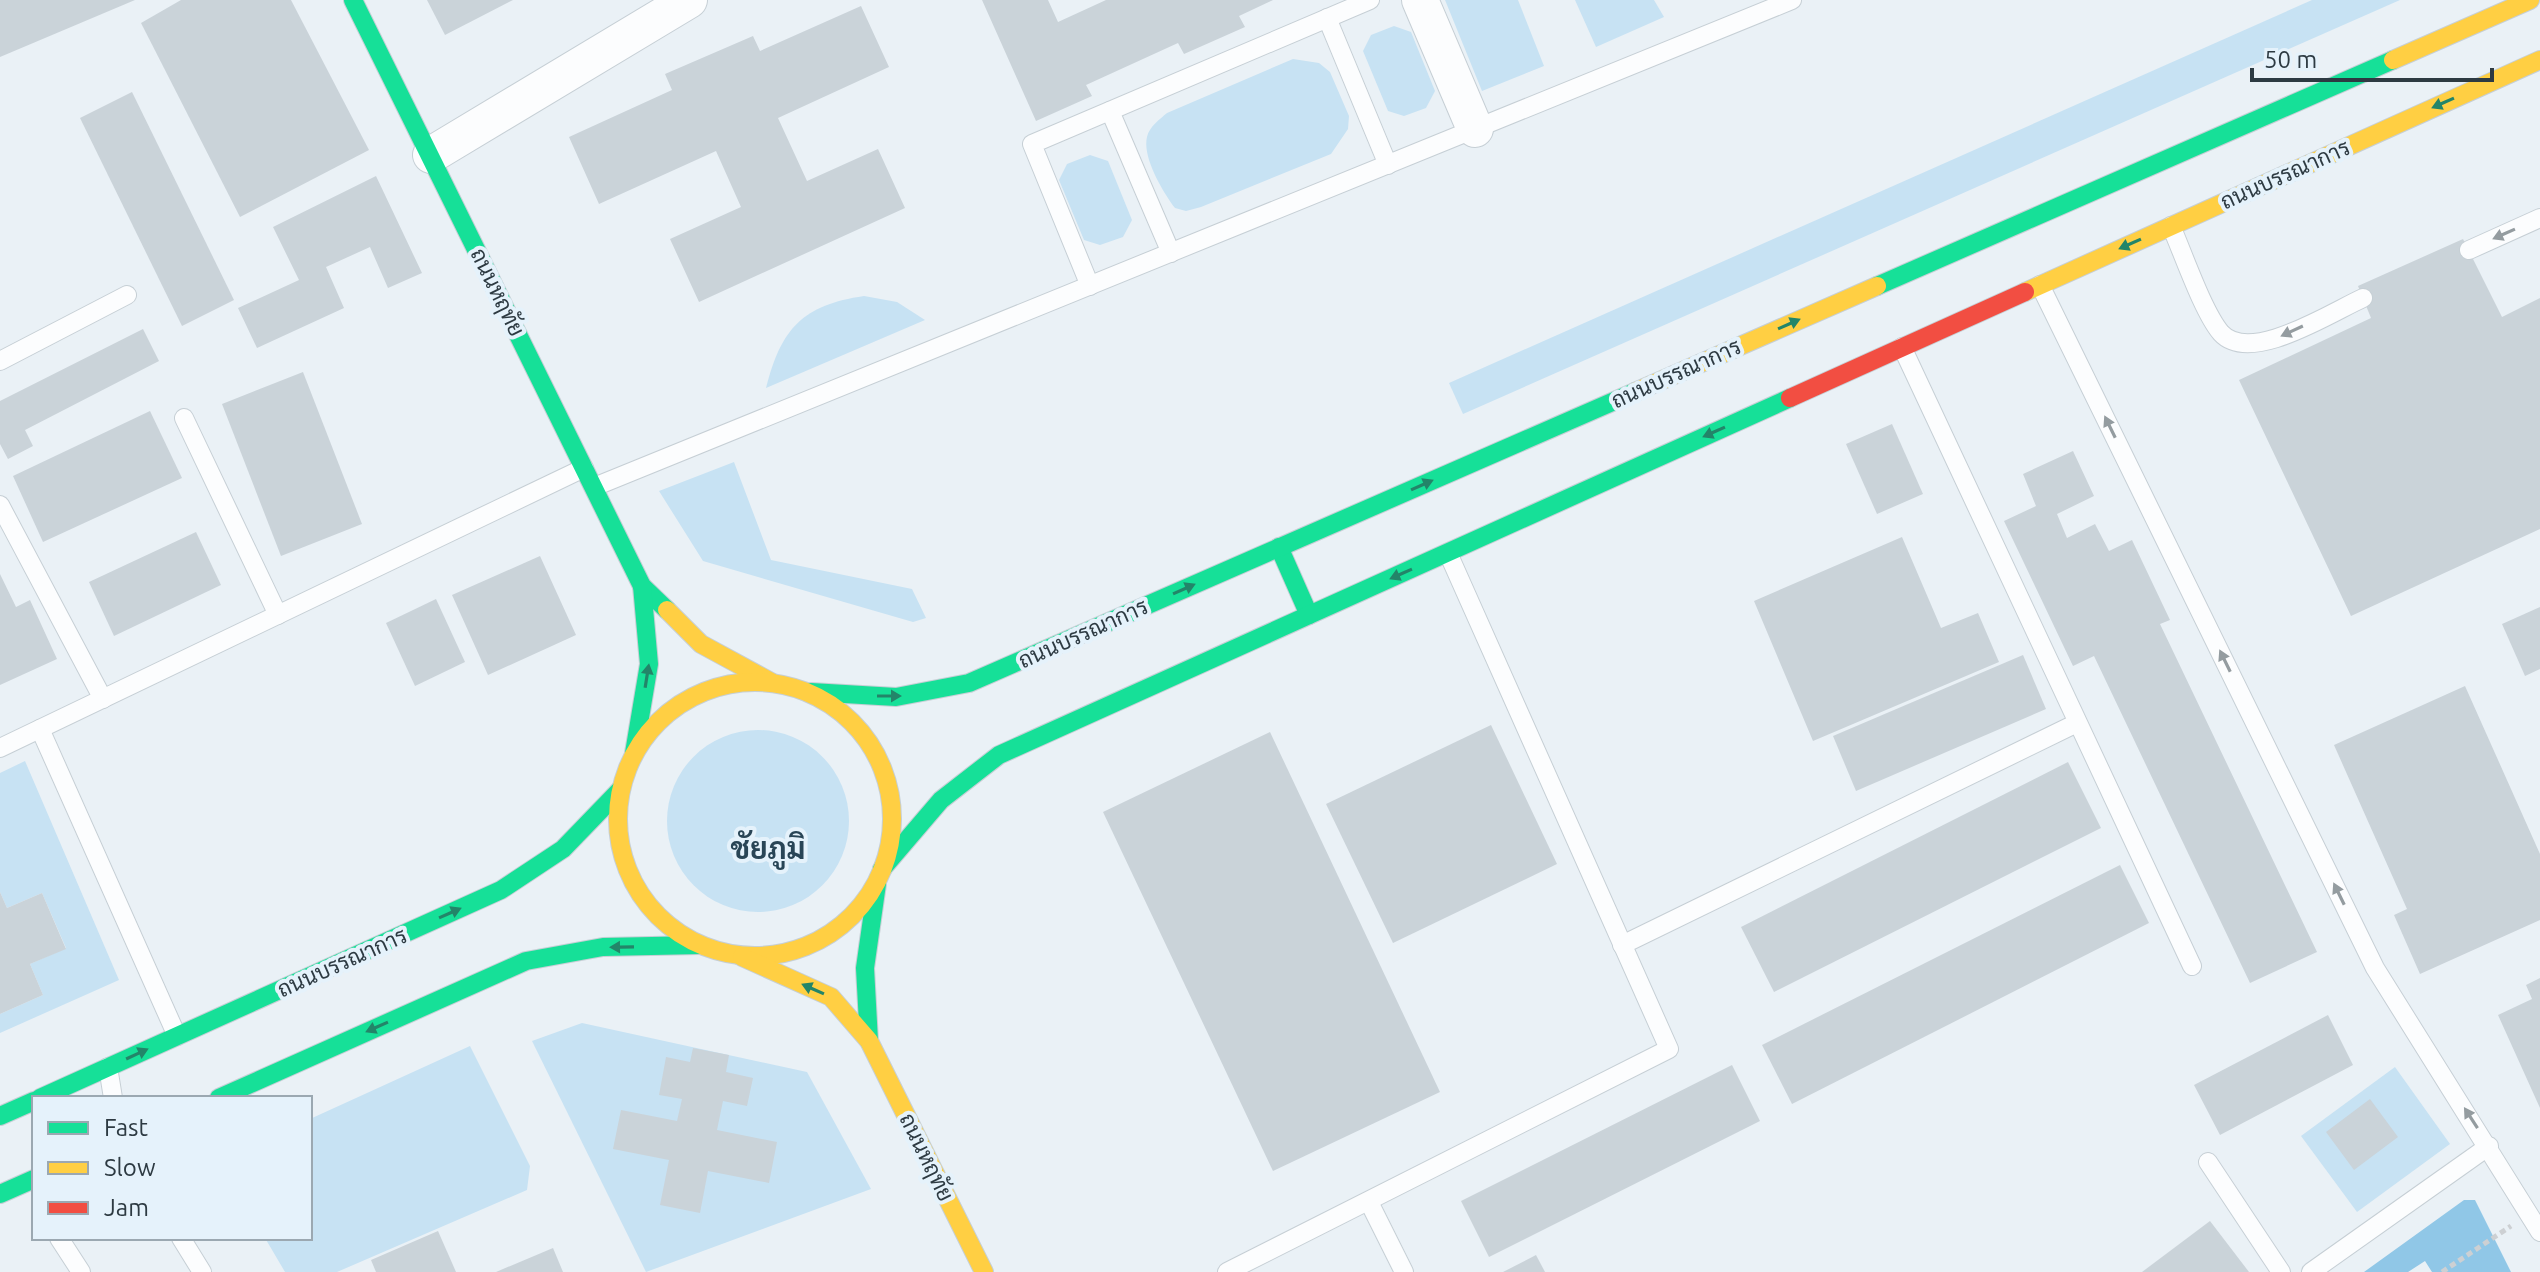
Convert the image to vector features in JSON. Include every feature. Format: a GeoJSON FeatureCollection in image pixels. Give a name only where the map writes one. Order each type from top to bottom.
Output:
{"type":"FeatureCollection","features":[{"type":"Feature","properties":{"kind":"street","name":"ถนนหฤทัย"},"geometry":{"type":"LineString","coordinates":[[353,0],[642,586],[701,644],[771,682]]}},
{"type":"Feature","properties":{"kind":"street"},"geometry":{"type":"LineString","coordinates":[[431,155],[689,0]]}},
{"type":"Feature","properties":{"kind":"street"},"geometry":{"type":"LineString","coordinates":[[1420,0],[1475,129]]}},
{"type":"Feature","properties":{"kind":"street"},"geometry":{"type":"LineString","coordinates":[[2394,59],[2477,0]]}},
{"type":"Feature","properties":{"kind":"street","name":"ถนนบรรณาการ"},"geometry":{"type":"LineString","coordinates":[[811,692],[896,697],[969,683],[1279,547],[1734,356],[2295,111],[2394,59],[2530,0]]}},
{"type":"Feature","properties":{"kind":"street","name":"ถนนบรรณาการ"},"geometry":{"type":"LineString","coordinates":[[880,876],[941,800],[999,755],[1447,552],[1758,405],[1902,347],[2171,226],[2314,153],[2540,60]]}},
{"type":"Feature","properties":{"kind":"street"},"geometry":{"type":"LineString","coordinates":[[1279,547],[1309,615]]}},
{"type":"Feature","properties":{"kind":"street","name":"ถนนหฤทัย"},"geometry":{"type":"LineString","coordinates":[[634,753],[649,664],[642,586]]}},
{"type":"Feature","properties":{"kind":"street"},"geometry":{"type":"LineString","coordinates":[[223,1096],[526,961],[603,947],[700,945],[738,955],[777,955],[814,943],[851,918],[880,876],[891,840],[891,795],[877,753],[849,717],[811,692],[771,682],[730,683],[691,697],[658,721],[634,753],[620,790],[618,831],[625,866],[642,898],[667,925],[700,945]]}},
{"type":"Feature","properties":{"kind":"street","name":"ถนนบรรณาการ"},"geometry":{"type":"LineString","coordinates":[[44,1096],[501,890],[563,849],[620,790]]}},
{"type":"Feature","properties":{"kind":"street","name":"ถนนหฤทัย"},"geometry":{"type":"LineString","coordinates":[[869,1041],[865,968],[880,876]]}},
{"type":"Feature","properties":{"kind":"street","name":"ถนนหฤทัย"},"geometry":{"type":"LineString","coordinates":[[738,955],[831,997],[869,1041],[984,1272]]}},
{"type":"Feature","properties":{"kind":"street"},"geometry":{"type":"LineString","coordinates":[[0,1116],[32,1102]]}},
{"type":"Feature","properties":{"kind":"street"},"geometry":{"type":"LineString","coordinates":[[0,1194],[31,1187]]}},
{"type":"Feature","properties":{"kind":"lane"},"geometry":{"type":"LineString","coordinates":[[1090,286],[1032,144],[1370,0]]}},
{"type":"Feature","properties":{"kind":"lane"},"geometry":{"type":"LineString","coordinates":[[594,487],[1792,0]]}},
{"type":"Feature","properties":{"kind":"lane"},"geometry":{"type":"LineString","coordinates":[[1327,18],[1388,165]]}},
{"type":"Feature","properties":{"kind":"lane"},"geometry":{"type":"LineString","coordinates":[[1110,111],[1171,253]]}},
{"type":"Feature","properties":{"kind":"lane"},"geometry":{"type":"LineString","coordinates":[[2469,250],[2540,218]]}},
{"type":"Feature","properties":{"kind":"lane"},"geometry":{"type":"LineString","coordinates":[[2171,226],[2215,322],[2232,341],[2258,345],[2363,298]]}},
{"type":"Feature","properties":{"kind":"lane"},"geometry":{"type":"LineString","coordinates":[[2040,285],[2375,968],[2540,1232]]}},
{"type":"Feature","properties":{"kind":"lane"},"geometry":{"type":"LineString","coordinates":[[0,361],[127,295]]}},
{"type":"Feature","properties":{"kind":"lane"},"geometry":{"type":"LineString","coordinates":[[1902,347],[2192,966]]}},
{"type":"Feature","properties":{"kind":"lane"},"geometry":{"type":"LineString","coordinates":[[184,418],[278,615]]}},
{"type":"Feature","properties":{"kind":"lane"},"geometry":{"type":"LineString","coordinates":[[0,748],[584,468]]}},
{"type":"Feature","properties":{"kind":"lane"},"geometry":{"type":"LineString","coordinates":[[0,505],[103,699]]}},
{"type":"Feature","properties":{"kind":"lane"},"geometry":{"type":"LineString","coordinates":[[1227,1272],[1259,1265],[1369,1202],[1669,1049],[1447,552]]}},
{"type":"Feature","properties":{"kind":"lane"},"geometry":{"type":"LineString","coordinates":[[1622,945],[2077,723]]}},
{"type":"Feature","properties":{"kind":"lane"},"geometry":{"type":"LineString","coordinates":[[40,729],[177,1036]]}},
{"type":"Feature","properties":{"kind":"lane"},"geometry":{"type":"LineString","coordinates":[[108,1067],[113,1096]]}},
{"type":"Feature","properties":{"kind":"lane"},"geometry":{"type":"LineString","coordinates":[[2311,1272],[2489,1146]]}},
{"type":"Feature","properties":{"kind":"lane"},"geometry":{"type":"LineString","coordinates":[[2208,1162],[2281,1272]]}},
{"type":"Feature","properties":{"kind":"lane"},"geometry":{"type":"LineString","coordinates":[[1369,1202],[1404,1272]]}},
{"type":"Feature","properties":{"kind":"lane"},"geometry":{"type":"LineString","coordinates":[[60,1240],[81,1272]]}},
{"type":"Feature","properties":{"kind":"lane"},"geometry":{"type":"LineString","coordinates":[[182,1240],[202,1272]]}},
{"type":"Feature","properties":{"kind":"path"},"geometry":{"type":"LineString","coordinates":[[2442,1272],[2495,1236]]}},
{"type":"Feature","properties":{"kind":"shaded area"},"geometry":{"type":"Polygon","coordinates":[[[1445,0],[1518,0],[1544,66],[1482,91],[1445,0]]]}},
{"type":"Feature","properties":{"kind":"shaded area"},"geometry":{"type":"Polygon","coordinates":[[[1575,0],[1654,0],[1664,17],[1596,47],[1575,0]]]}},
{"type":"Feature","properties":{"kind":"shaded area"},"geometry":{"type":"Polygon","coordinates":[[[2312,0],[2400,0],[1463,414],[1449,383],[2312,0]]]}},
{"type":"Feature","properties":{"kind":"shaded area"},"geometry":{"type":"Polygon","coordinates":[[[1394,26],[1411,32],[1435,91],[1426,108],[1404,116],[1388,111],[1363,51],[1371,35],[1394,26]]]}},
{"type":"Feature","properties":{"kind":"shaded area"},"geometry":{"type":"Polygon","coordinates":[[[1293,59],[1319,63],[1330,72],[1349,116],[1348,129],[1331,154],[1201,207],[1186,211],[1175,208],[1150,164],[1146,145],[1152,127],[1167,113],[1293,59]]]}},
{"type":"Feature","properties":{"kind":"shaded area"},"geometry":{"type":"Polygon","coordinates":[[[1090,155],[1108,161],[1132,220],[1123,237],[1100,245],[1084,240],[1059,180],[1067,164],[1090,155]]]}},
{"type":"Feature","properties":{"kind":"shaded area"},"geometry":{"type":"Polygon","coordinates":[[[864,296],[897,302],[925,320],[766,388],[779,350],[798,323],[825,306],[864,296]]]}},
{"type":"Feature","properties":{"kind":"shaded area"},"geometry":{"type":"Polygon","coordinates":[[[734,462],[771,560],[912,589],[926,618],[913,622],[703,561],[659,491],[734,462]]]}},
{"type":"Feature","properties":{"kind":"shaded area"},"geometry":{"type":"Polygon","coordinates":[[[758,730],[776,731],[793,737],[823,756],[842,786],[848,803],[848,839],[842,856],[823,886],[793,905],[776,911],[758,912],[740,911],[723,905],[693,886],[674,856],[668,839],[667,821],[668,803],[674,786],[693,756],[723,737],[740,731],[758,730]]]}},
{"type":"Feature","properties":{"kind":"shaded area"},"geometry":{"type":"Polygon","coordinates":[[[25,761],[119,980],[0,1033],[0,1014],[43,995],[30,964],[66,948],[42,893],[7,908],[0,892],[0,773],[25,761]]]}},
{"type":"Feature","properties":{"kind":"shaded area"},"geometry":{"type":"Polygon","coordinates":[[[582,1023],[807,1072],[871,1189],[646,1272],[532,1041],[582,1023]]]}},
{"type":"Feature","properties":{"kind":"shaded area"},"geometry":{"type":"Polygon","coordinates":[[[470,1046],[530,1166],[527,1190],[337,1272],[285,1272],[266,1240],[312,1240],[312,1118],[470,1046]]]}},
{"type":"Feature","properties":{"kind":"shaded area"},"geometry":{"type":"Polygon","coordinates":[[[2395,1067],[2450,1144],[2357,1212],[2301,1136],[2395,1067]]]}},
{"type":"Feature","properties":{"kind":"water"},"geometry":{"type":"Polygon","coordinates":[[[2464,1200],[2475,1200],[2511,1272],[2432,1272],[2425,1261],[2408,1272],[2364,1272],[2464,1200]]]}},
{"type":"Feature","properties":{"kind":"building"},"geometry":{"type":"Polygon","coordinates":[[[0,0],[135,0],[0,57],[0,0]]]}},
{"type":"Feature","properties":{"kind":"building"},"geometry":{"type":"Polygon","coordinates":[[[181,0],[291,0],[369,150],[240,217],[141,23],[181,0]]]}},
{"type":"Feature","properties":{"kind":"building"},"geometry":{"type":"Polygon","coordinates":[[[427,0],[513,0],[445,35],[427,0]]]}},
{"type":"Feature","properties":{"kind":"building"},"geometry":{"type":"Polygon","coordinates":[[[982,0],[1048,0],[1058,22],[1106,0],[1273,0],[1239,16],[1245,27],[1184,54],[1178,43],[1086,85],[1092,96],[1036,121],[982,0]]]}},
{"type":"Feature","properties":{"kind":"building"},"geometry":{"type":"Polygon","coordinates":[[[861,6],[889,67],[778,118],[807,181],[878,149],[905,208],[699,302],[670,239],[741,207],[716,151],[599,204],[569,137],[672,90],[665,74],[753,36],[760,51],[861,6]]]}},
{"type":"Feature","properties":{"kind":"building"},"geometry":{"type":"Polygon","coordinates":[[[132,92],[234,300],[182,326],[80,118],[132,92]]]}},
{"type":"Feature","properties":{"kind":"building"},"geometry":{"type":"Polygon","coordinates":[[[376,176],[422,273],[388,288],[370,247],[326,267],[344,308],[257,348],[238,308],[299,280],[273,227],[376,176]]]}},
{"type":"Feature","properties":{"kind":"building"},"geometry":{"type":"Polygon","coordinates":[[[2463,239],[2502,317],[2540,298],[2540,529],[2351,616],[2239,380],[2371,318],[2358,286],[2463,239]]]}},
{"type":"Feature","properties":{"kind":"building"},"geometry":{"type":"Polygon","coordinates":[[[143,329],[159,361],[25,430],[33,446],[8,459],[0,444],[0,401],[143,329]]]}},
{"type":"Feature","properties":{"kind":"building"},"geometry":{"type":"Polygon","coordinates":[[[303,372],[362,524],[281,556],[222,404],[303,372]]]}},
{"type":"Feature","properties":{"kind":"building"},"geometry":{"type":"Polygon","coordinates":[[[150,411],[182,478],[43,542],[13,476],[150,411]]]}},
{"type":"Feature","properties":{"kind":"building"},"geometry":{"type":"Polygon","coordinates":[[[1892,424],[1923,494],[1877,514],[1846,444],[1892,424]]]}},
{"type":"Feature","properties":{"kind":"building"},"geometry":{"type":"Polygon","coordinates":[[[2073,451],[2094,496],[2057,514],[2067,538],[2095,524],[2109,551],[2132,540],[2170,620],[2160,624],[2317,952],[2250,983],[2094,656],[2073,666],[2004,521],[2036,506],[2023,474],[2073,451]]]}},
{"type":"Feature","properties":{"kind":"building"},"geometry":{"type":"Polygon","coordinates":[[[196,532],[221,585],[114,636],[89,582],[196,532]]]}},
{"type":"Feature","properties":{"kind":"building"},"geometry":{"type":"Polygon","coordinates":[[[1902,537],[1941,628],[1978,613],[1999,662],[1813,741],[1754,601],[1902,537]]]}},
{"type":"Feature","properties":{"kind":"building"},"geometry":{"type":"Polygon","coordinates":[[[540,556],[576,635],[488,675],[452,595],[540,556]]]}},
{"type":"Feature","properties":{"kind":"building"},"geometry":{"type":"Polygon","coordinates":[[[0,574],[16,607],[30,600],[57,659],[0,685],[0,574]]]}},
{"type":"Feature","properties":{"kind":"building"},"geometry":{"type":"Polygon","coordinates":[[[436,599],[465,662],[415,686],[386,623],[436,599]]]}},
{"type":"Feature","properties":{"kind":"building"},"geometry":{"type":"Polygon","coordinates":[[[2540,607],[2540,669],[2525,676],[2502,624],[2540,607]]]}},
{"type":"Feature","properties":{"kind":"building"},"geometry":{"type":"Polygon","coordinates":[[[2023,655],[2046,709],[1856,791],[1833,736],[2023,655]]]}},
{"type":"Feature","properties":{"kind":"building"},"geometry":{"type":"Polygon","coordinates":[[[2465,686],[2540,854],[2540,920],[2420,974],[2394,915],[2407,909],[2334,745],[2465,686]]]}},
{"type":"Feature","properties":{"kind":"building"},"geometry":{"type":"Polygon","coordinates":[[[1491,725],[1557,864],[1393,943],[1326,804],[1491,725]]]}},
{"type":"Feature","properties":{"kind":"building"},"geometry":{"type":"Polygon","coordinates":[[[1270,732],[1440,1092],[1273,1171],[1103,812],[1270,732]]]}},
{"type":"Feature","properties":{"kind":"building"},"geometry":{"type":"Polygon","coordinates":[[[2068,762],[2101,828],[1774,992],[1741,927],[2068,762]]]}},
{"type":"Feature","properties":{"kind":"building"},"geometry":{"type":"Polygon","coordinates":[[[2120,865],[2149,923],[1792,1104],[1762,1045],[2120,865]]]}},
{"type":"Feature","properties":{"kind":"building"},"geometry":{"type":"Polygon","coordinates":[[[0,892],[7,908],[42,893],[66,949],[30,964],[43,995],[0,1014],[0,892]]]}},
{"type":"Feature","properties":{"kind":"building"},"geometry":{"type":"Polygon","coordinates":[[[2540,978],[2540,1108],[2498,1015],[2532,999],[2526,985],[2540,978]]]}},
{"type":"Feature","properties":{"kind":"building"},"geometry":{"type":"Polygon","coordinates":[[[2328,1015],[2353,1065],[2220,1135],[2194,1085],[2328,1015]]]}},
{"type":"Feature","properties":{"kind":"building"},"geometry":{"type":"Polygon","coordinates":[[[693,1048],[729,1055],[726,1072],[753,1078],[747,1106],[723,1101],[717,1130],[777,1142],[769,1183],[708,1171],[700,1213],[660,1205],[669,1160],[613,1149],[621,1110],[677,1121],[682,1099],[659,1095],[666,1057],[690,1062],[693,1048]]]}},
{"type":"Feature","properties":{"kind":"building"},"geometry":{"type":"Polygon","coordinates":[[[1732,1065],[1760,1121],[1489,1257],[1461,1201],[1732,1065]]]}},
{"type":"Feature","properties":{"kind":"building"},"geometry":{"type":"Polygon","coordinates":[[[2370,1099],[2398,1137],[2354,1170],[2326,1132],[2370,1099]]]}},
{"type":"Feature","properties":{"kind":"building"},"geometry":{"type":"Polygon","coordinates":[[[2210,1221],[2249,1272],[2142,1272],[2210,1221]]]}},
{"type":"Feature","properties":{"kind":"building"},"geometry":{"type":"Polygon","coordinates":[[[438,1231],[456,1272],[376,1272],[371,1260],[438,1231]]]}},
{"type":"Feature","properties":{"kind":"building"},"geometry":{"type":"Polygon","coordinates":[[[553,1248],[563,1272],[496,1272],[553,1248]]]}},
{"type":"Feature","properties":{"kind":"building"},"geometry":{"type":"Polygon","coordinates":[[[1536,1255],[1545,1272],[1503,1272],[1536,1255]]]}},
{"type":"Feature","properties":{"kind":"traffic: fast"},"geometry":{"type":"LineString","coordinates":[[353,0],[642,586],[667,610]]}},
{"type":"Feature","properties":{"kind":"traffic: fast"},"geometry":{"type":"LineString","coordinates":[[1877,286],[2393,60]]}},
{"type":"Feature","properties":{"kind":"traffic: fast"},"geometry":{"type":"LineString","coordinates":[[811,692],[896,697],[969,683],[1635,392]]}},
{"type":"Feature","properties":{"kind":"traffic: fast"},"geometry":{"type":"LineString","coordinates":[[882,869],[941,800],[999,755],[1790,398]]}},
{"type":"Feature","properties":{"kind":"traffic: fast"},"geometry":{"type":"LineString","coordinates":[[1279,547],[1309,615]]}},
{"type":"Feature","properties":{"kind":"traffic: fast"},"geometry":{"type":"LineString","coordinates":[[634,753],[649,664],[642,586]]}},
{"type":"Feature","properties":{"kind":"traffic: fast"},"geometry":{"type":"LineString","coordinates":[[44,1096],[501,890],[563,849],[620,790]]}},
{"type":"Feature","properties":{"kind":"traffic: fast"},"geometry":{"type":"LineString","coordinates":[[869,1041],[865,968],[877,884]]}},
{"type":"Feature","properties":{"kind":"traffic: fast"},"geometry":{"type":"LineString","coordinates":[[223,1096],[526,961],[603,947],[700,945]]}},
{"type":"Feature","properties":{"kind":"traffic: fast"},"geometry":{"type":"LineString","coordinates":[[0,1116],[32,1102]]}},
{"type":"Feature","properties":{"kind":"traffic: fast"},"geometry":{"type":"LineString","coordinates":[[0,1194],[32,1180]]}},
{"type":"Feature","properties":{"kind":"traffic: slow"},"geometry":{"type":"LineString","coordinates":[[2393,60],[2530,0]]}},
{"type":"Feature","properties":{"kind":"traffic: slow"},"geometry":{"type":"LineString","coordinates":[[2025,292],[2540,60]]}},
{"type":"Feature","properties":{"kind":"traffic: slow"},"geometry":{"type":"LineString","coordinates":[[1635,392],[1877,286]]}},
{"type":"Feature","properties":{"kind":"traffic: slow"},"geometry":{"type":"LineString","coordinates":[[667,610],[701,644],[771,682]]}},
{"type":"Feature","properties":{"kind":"traffic: slow"},"geometry":{"type":"LineString","coordinates":[[755,682],[795,688],[820,698],[852,722],[876,754],[886,779],[892,819],[886,859],[876,884],[852,916],[820,940],[795,950],[755,956],[715,950],[690,940],[658,916],[634,884],[624,859],[618,819],[624,779],[634,754],[658,722],[690,698],[715,688],[755,682]]}},
{"type":"Feature","properties":{"kind":"traffic: slow"},"geometry":{"type":"LineString","coordinates":[[742,957],[831,997],[869,1041],[984,1272]]}},
{"type":"Feature","properties":{"kind":"traffic: jam"},"geometry":{"type":"LineString","coordinates":[[1790,398],[2025,292]]}},
{"type":"Feature","properties":{"kind":"district","name":"ชัยภูมิ"},"geometry":{"type":"Point","coordinates":[768,849]}}]}
